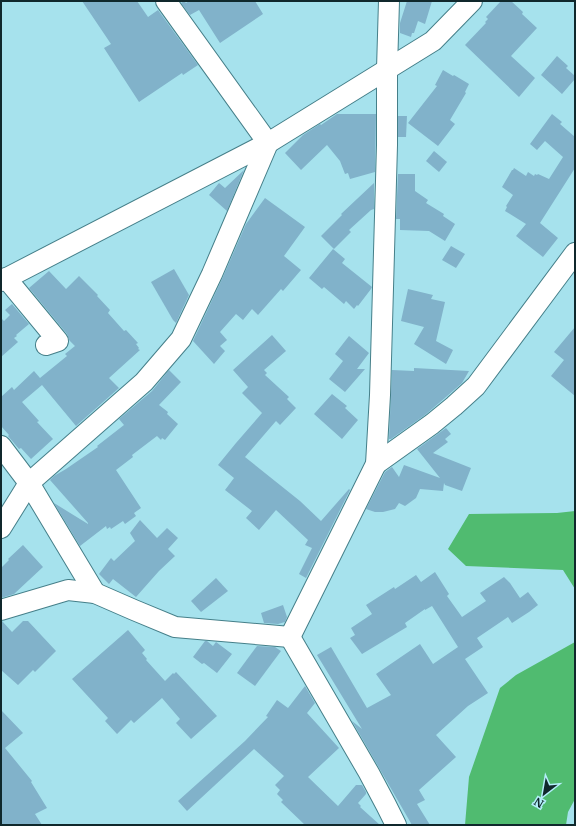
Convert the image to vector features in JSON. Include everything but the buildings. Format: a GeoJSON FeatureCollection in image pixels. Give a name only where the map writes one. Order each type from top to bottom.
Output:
{"type":"FeatureCollection","features":[{"type":"Feature","properties":{"kind":"street"},"geometry":{"type":"LineString","coordinates":[[166,1],[268,143]]}},
{"type":"Feature","properties":{"kind":"street"},"geometry":{"type":"LineString","coordinates":[[290,638],[376,464],[380,395],[387,144],[389,1]]}},
{"type":"Feature","properties":{"kind":"street"},"geometry":{"type":"LineString","coordinates":[[46,345],[58,342],[4,280],[268,143],[433,41],[472,1]]}},
{"type":"Feature","properties":{"kind":"street"},"geometry":{"type":"LineString","coordinates":[[1,528],[29,483],[144,382],[181,339],[212,274],[268,143]]}},
{"type":"Feature","properties":{"kind":"street"},"geometry":{"type":"LineString","coordinates":[[376,464],[432,424],[476,386],[575,253]]}},
{"type":"Feature","properties":{"kind":"street"},"geometry":{"type":"LineString","coordinates":[[1,446],[29,483],[95,593]]}},
{"type":"Feature","properties":{"kind":"street"},"geometry":{"type":"LineString","coordinates":[[1,610],[68,590],[95,593],[175,627],[290,638]]}},
{"type":"Feature","properties":{"kind":"street"},"geometry":{"type":"LineString","coordinates":[[290,638],[369,773],[396,825]]}},
{"type":"Feature","properties":{"kind":"green space"},"geometry":{"type":"Polygon","coordinates":[[[575,511],[575,589],[563,570],[466,566],[448,549],[469,514],[557,513],[575,511]]]}},
{"type":"Feature","properties":{"kind":"green space"},"geometry":{"type":"Polygon","coordinates":[[[575,642],[575,799],[568,812],[566,825],[465,825],[469,777],[500,688],[516,675],[575,642]]]}}]}
